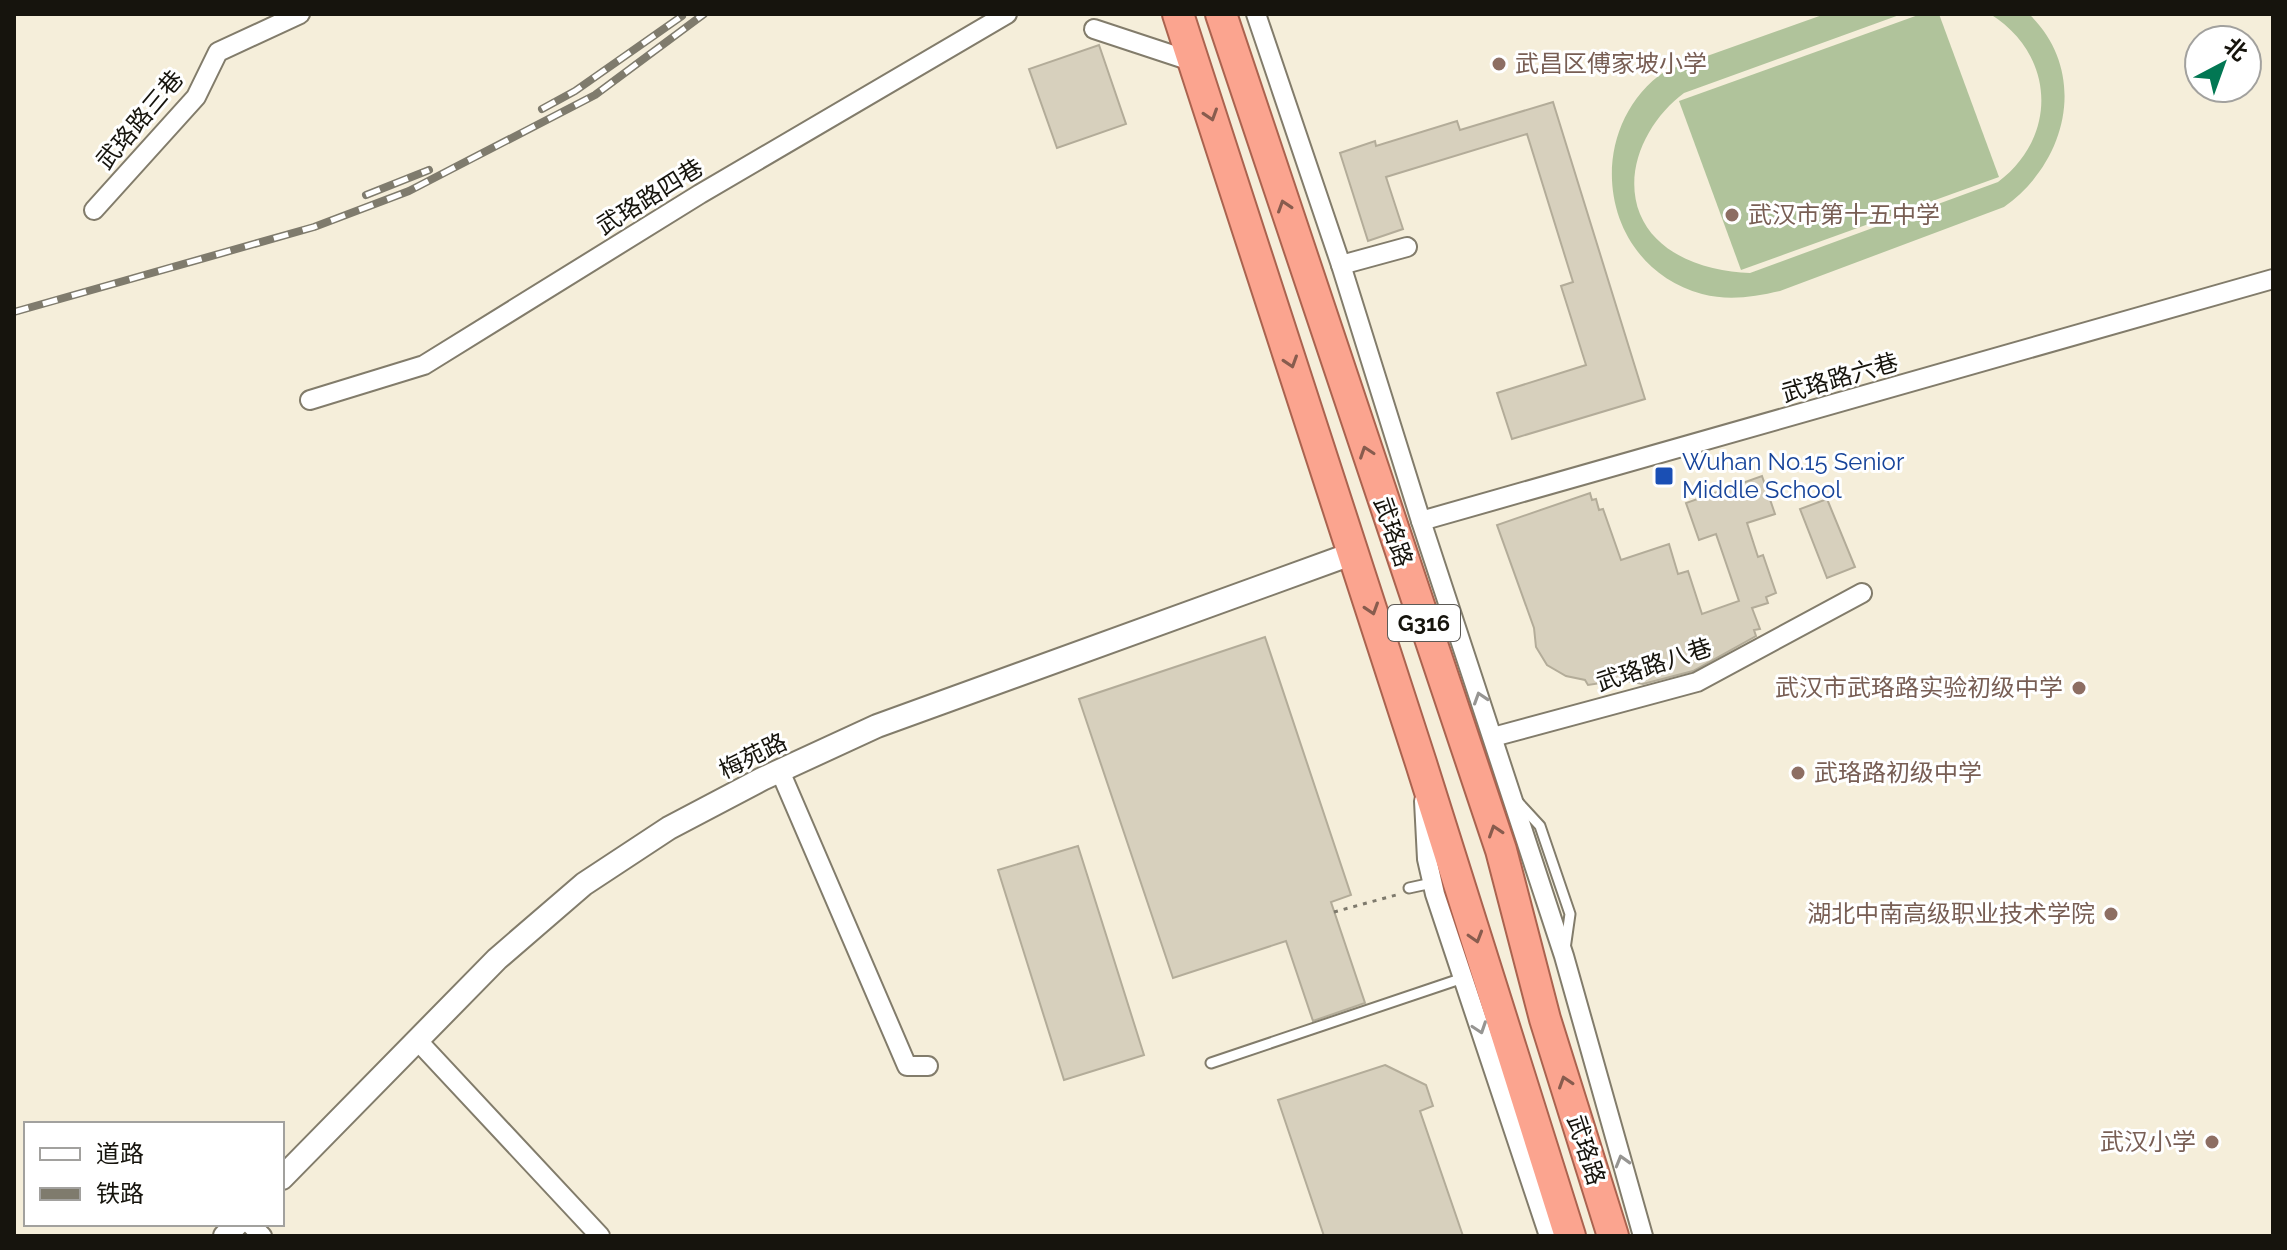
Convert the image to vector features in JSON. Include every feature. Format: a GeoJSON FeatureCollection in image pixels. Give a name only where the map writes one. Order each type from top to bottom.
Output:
{"type":"FeatureCollection","features":[{"type":"Feature","properties":{"kind":"highway","name":"武珞路"},"geometry":{"type":"LineString","coordinates":[[1178,14],[1354,553],[1570,1236]]}},
{"type":"Feature","properties":{"kind":"highway","name":"武珞路"},"geometry":{"type":"LineString","coordinates":[[1221,14],[1501,850],[1545,1019],[1613,1236]]}},
{"type":"Feature","properties":{"kind":"street","name":"武珞路三巷"},"geometry":{"type":"LineString","coordinates":[[94,210],[196,97],[218,52],[300,14]]}},
{"type":"Feature","properties":{"kind":"street","name":"武珞路四巷"},"geometry":{"type":"LineString","coordinates":[[310,400],[424,365],[700,194],[1007,14]]}},
{"type":"Feature","properties":{"kind":"street","name":"武珞路"},"geometry":{"type":"LineString","coordinates":[[1256,14],[1341,265],[1421,521],[1564,956],[1643,1236]]}},
{"type":"Feature","properties":{"kind":"street"},"geometry":{"type":"LineString","coordinates":[[1094,29],[1194,62]]}},
{"type":"Feature","properties":{"kind":"street"},"geometry":{"type":"LineString","coordinates":[[1341,265],[1407,247]]}},
{"type":"Feature","properties":{"kind":"street","name":"武珞路六巷"},"geometry":{"type":"LineString","coordinates":[[1421,521],[2273,279]]}},
{"type":"Feature","properties":{"kind":"street","name":"梅苑路"},"geometry":{"type":"LineString","coordinates":[[284,1176],[497,959],[584,884],[669,828],[877,726],[1354,553]]}},
{"type":"Feature","properties":{"kind":"street","name":"武珞路八巷"},"geometry":{"type":"LineString","coordinates":[[1493,737],[1697,682],[1862,593]]}},
{"type":"Feature","properties":{"kind":"street","name":"武珞路"},"geometry":{"type":"LineString","coordinates":[[1421,763],[1427,859],[1432,883],[1549,1236]]}},
{"type":"Feature","properties":{"kind":"street"},"geometry":{"type":"LineString","coordinates":[[780,771],[907,1066],[928,1066]]}},
{"type":"Feature","properties":{"kind":"street"},"geometry":{"type":"LineString","coordinates":[[417,1040],[600,1236]]}},
{"type":"Feature","properties":{"kind":"lane"},"geometry":{"type":"LineString","coordinates":[[1409,888],[1432,883]]}},
{"type":"Feature","properties":{"kind":"lane"},"geometry":{"type":"LineString","coordinates":[[1211,1063],[1463,978]]}},
{"type":"Feature","properties":{"kind":"path"},"geometry":{"type":"LineString","coordinates":[[1334,912],[1398,895]]}},
{"type":"Feature","properties":{"kind":"green space"},"geometry":{"type":"Polygon","coordinates":[[[1825,14],[1902,14],[1684,93],[1650,131],[1637,163],[1635,197],[1648,229],[1671,251],[1702,265],[1750,273],[1998,182],[2018,163],[2032,142],[2039,119],[2041,96],[2037,73],[2027,51],[2012,31],[1990,14],[2029,14],[2048,37],[2059,62],[2064,89],[2063,115],[2056,141],[2043,166],[2026,188],[2004,207],[1780,291],[1731,298],[1702,294],[1667,279],[1641,256],[1623,227],[1613,194],[1613,160],[1621,127],[1638,96],[1665,71],[1825,14]]]}},
{"type":"Feature","properties":{"kind":"green space"},"geometry":{"type":"Polygon","coordinates":[[[1921,14],[1939,14],[1999,177],[1741,270],[1679,101],[1921,14]]]}},
{"type":"Feature","properties":{"kind":"building"},"geometry":{"type":"Polygon","coordinates":[[[1099,45],[1126,124],[1057,148],[1029,69],[1099,45]]]}},
{"type":"Feature","properties":{"kind":"building"},"geometry":{"type":"Polygon","coordinates":[[[1553,102],[1645,399],[1512,439],[1497,393],[1586,365],[1561,286],[1573,282],[1527,134],[1386,177],[1403,229],[1368,241],[1340,153],[1375,141],[1376,146],[1457,121],[1460,130],[1553,102]]]}},
{"type":"Feature","properties":{"kind":"building"},"geometry":{"type":"Polygon","coordinates":[[[1762,476],[1775,514],[1747,523],[1758,557],[1763,555],[1776,593],[1766,597],[1768,603],[1752,608],[1760,629],[1754,630],[1756,636],[1693,671],[1643,684],[1621,680],[1588,685],[1585,680],[1566,676],[1547,665],[1536,647],[1534,628],[1497,525],[1590,493],[1592,500],[1596,499],[1599,510],[1603,509],[1621,560],[1669,544],[1678,574],[1688,571],[1702,614],[1739,601],[1716,534],[1699,540],[1686,503],[1762,476]]]}},
{"type":"Feature","properties":{"kind":"building"},"geometry":{"type":"Polygon","coordinates":[[[1827,499],[1855,567],[1827,578],[1800,509],[1827,499]]]}},
{"type":"Feature","properties":{"kind":"building"},"geometry":{"type":"Polygon","coordinates":[[[1265,637],[1351,895],[1331,902],[1365,1003],[1313,1021],[1286,941],[1173,978],[1079,699],[1265,637]]]}},
{"type":"Feature","properties":{"kind":"building"},"geometry":{"type":"Polygon","coordinates":[[[1078,846],[1144,1055],[1064,1080],[998,870],[1078,846]]]}},
{"type":"Feature","properties":{"kind":"building"},"geometry":{"type":"Polygon","coordinates":[[[1385,1065],[1426,1085],[1433,1106],[1420,1111],[1463,1236],[1324,1236],[1278,1100],[1385,1065]]]}},
{"type":"Feature","properties":{"kind":"railway"},"geometry":{"type":"LineString","coordinates":[[14,312],[314,227],[409,191],[595,95],[704,14]]}},
{"type":"Feature","properties":{"kind":"railway"},"geometry":{"type":"LineString","coordinates":[[542,109],[575,91],[682,16]]}},
{"type":"Feature","properties":{"kind":"railway"},"geometry":{"type":"LineString","coordinates":[[366,195],[429,170]]}},
{"type":"Feature","properties":{"kind":"place","name":"武昌区傅家坡小学"},"geometry":{"type":"Point","coordinates":[1499,64]}},
{"type":"Feature","properties":{"kind":"place","name":"武汉市第十五中学"},"geometry":{"type":"Point","coordinates":[1732,215]}},
{"type":"Feature","properties":{"kind":"place","name":"Wuhan No.15 Senior Middle School"},"geometry":{"type":"Point","coordinates":[1664,476]}},
{"type":"Feature","properties":{"kind":"place","name":"武汉市武珞路实验初级中学"},"geometry":{"type":"Point","coordinates":[2079,688]}},
{"type":"Feature","properties":{"kind":"place","name":"武珞路初级中学"},"geometry":{"type":"Point","coordinates":[1798,773]}},
{"type":"Feature","properties":{"kind":"place","name":"湖北中南高级职业技术学院"},"geometry":{"type":"Point","coordinates":[2111,914]}},
{"type":"Feature","properties":{"kind":"place","name":"武汉小学"},"geometry":{"type":"Point","coordinates":[2212,1142]}}]}
